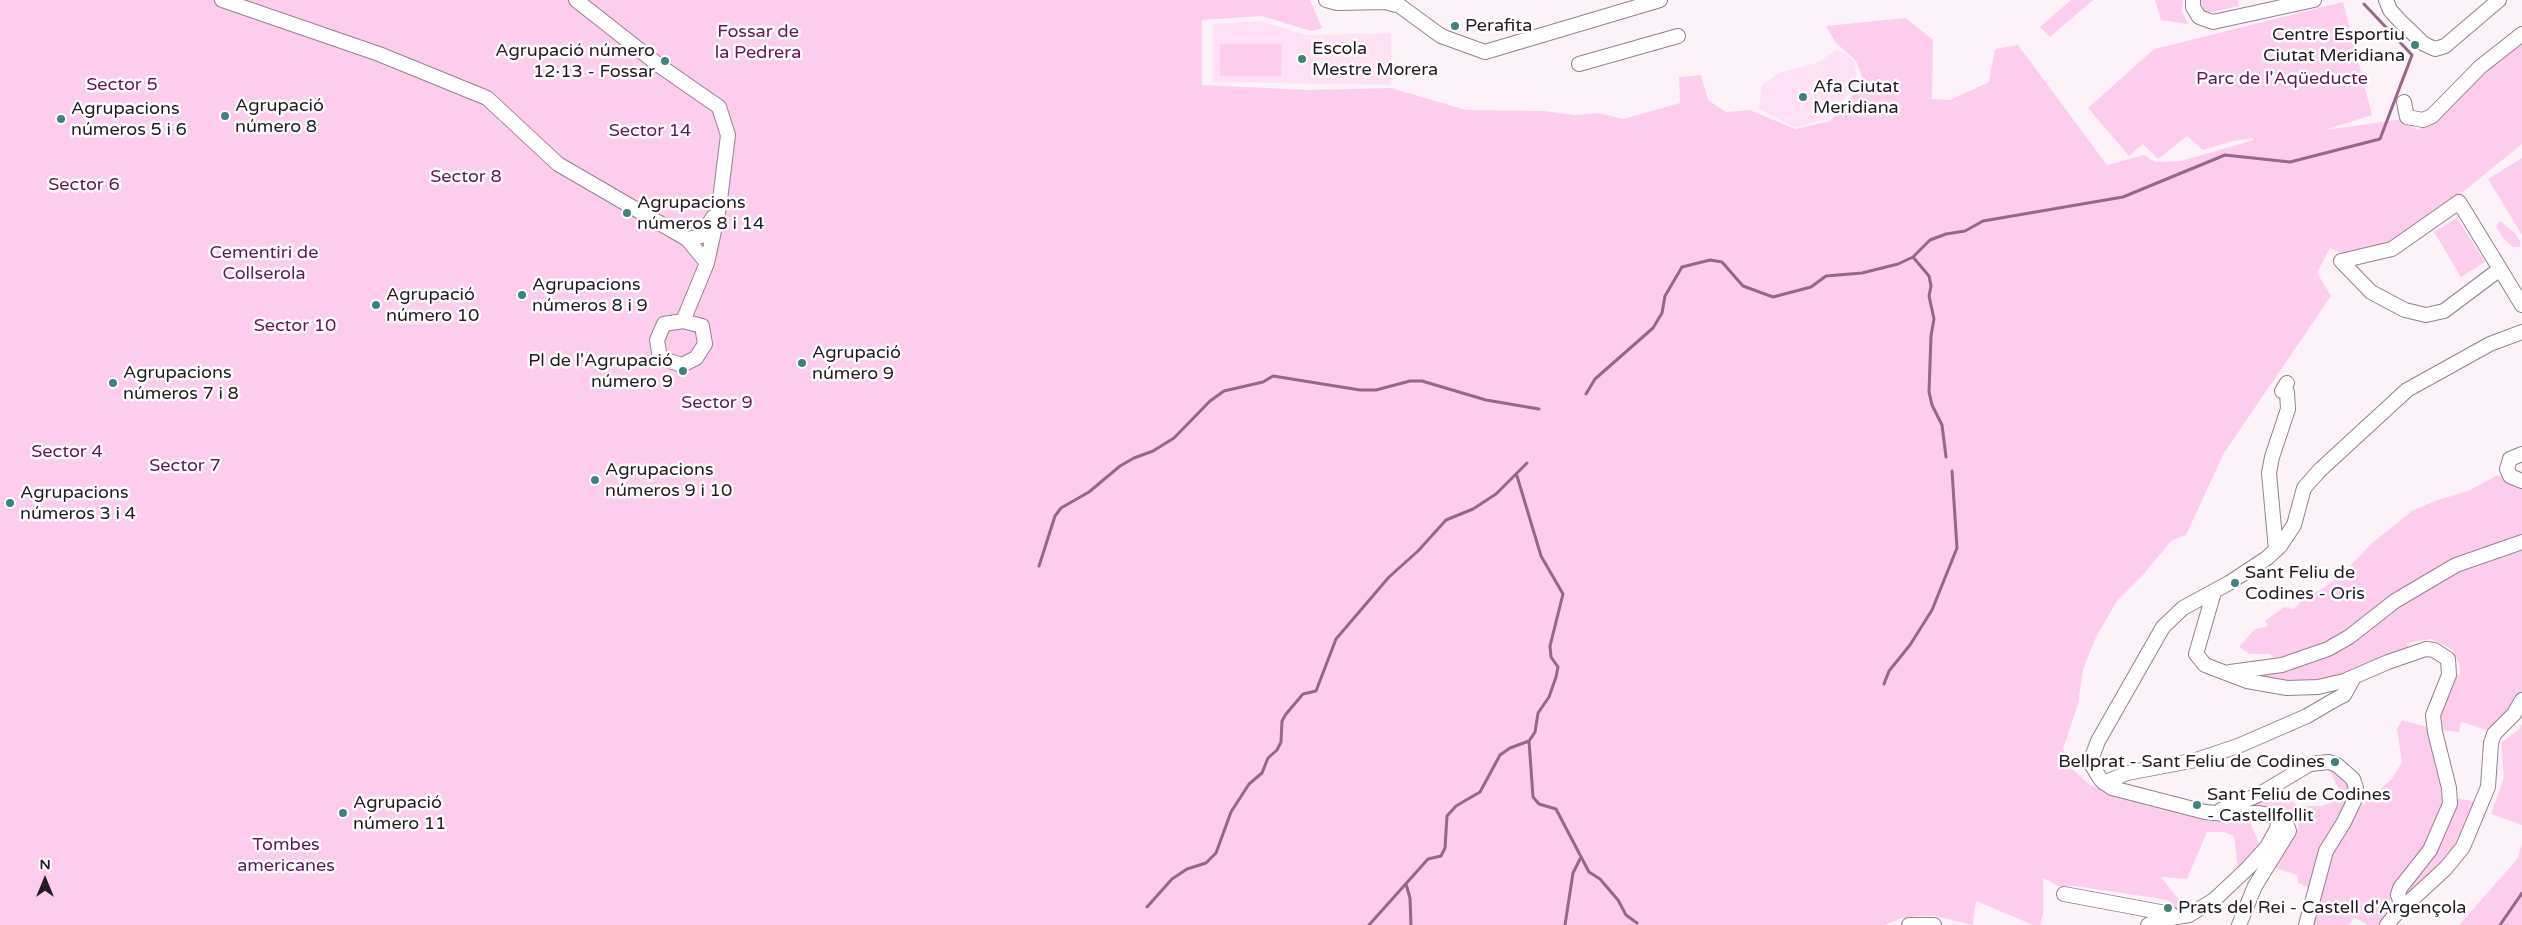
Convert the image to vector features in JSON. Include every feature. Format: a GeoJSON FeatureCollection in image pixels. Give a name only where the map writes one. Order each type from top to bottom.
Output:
{"type":"FeatureCollection","features":[{"type":"Feature","properties":{"kind":"street"},"geometry":{"type":"LineString","coordinates":[[222,0],[379,54],[487,98],[558,164],[687,238],[707,263]]}},
{"type":"Feature","properties":{"kind":"street"},"geometry":{"type":"LineString","coordinates":[[576,0],[615,32],[718,107],[728,135],[719,208],[707,263],[683,321]]}},
{"type":"Feature","properties":{"kind":"street"},"geometry":{"type":"LineString","coordinates":[[1326,0],[1336,3],[1385,2],[1400,6],[1441,36],[1486,52],[1660,0]]}},
{"type":"Feature","properties":{"kind":"street"},"geometry":{"type":"LineString","coordinates":[[2193,0],[2193,7],[2199,17],[2213,22],[2314,0]]}},
{"type":"Feature","properties":{"kind":"street"},"geometry":{"type":"LineString","coordinates":[[2386,0],[2390,10],[2400,21],[2424,44],[2435,49],[2445,46],[2499,0]]}},
{"type":"Feature","properties":{"kind":"street"},"geometry":{"type":"LineString","coordinates":[[2404,102],[2407,117],[2423,120],[2432,116],[2480,68],[2522,34]]}},
{"type":"Feature","properties":{"kind":"street"},"geometry":{"type":"LineString","coordinates":[[1579,64],[1678,36]]}},
{"type":"Feature","properties":{"kind":"street"},"geometry":{"type":"LineString","coordinates":[[2500,269],[2444,311],[2426,315],[2405,310],[2371,292],[2341,261],[2392,249],[2459,202],[2500,269],[2522,305]]}},
{"type":"Feature","properties":{"kind":"street"},"geometry":{"type":"LineString","coordinates":[[687,238],[702,236],[719,208]]}},
{"type":"Feature","properties":{"kind":"street"},"geometry":{"type":"LineString","coordinates":[[2239,925],[2255,886],[2289,831],[2286,822],[2257,812],[2226,814],[2205,812],[2124,791],[2104,783],[2097,776],[2092,757],[2109,720],[2163,627],[2183,608],[2214,592],[2276,550],[2294,525],[2304,488],[2309,481],[2390,403],[2434,374],[2490,344],[2522,332]]}},
{"type":"Feature","properties":{"kind":"street"},"geometry":{"type":"LineString","coordinates":[[2276,550],[2269,473],[2272,457],[2288,409],[2287,392],[2282,391],[2286,383]]}},
{"type":"Feature","properties":{"kind":"street"},"geometry":{"type":"LineString","coordinates":[[2522,454],[2510,459],[2507,469],[2510,476],[2522,482]]}},
{"type":"Feature","properties":{"kind":"street"},"geometry":{"type":"LineString","coordinates":[[2221,673],[2282,665],[2328,649],[2349,636],[2395,600],[2456,565],[2522,542]]}},
{"type":"Feature","properties":{"kind":"street"},"geometry":{"type":"LineString","coordinates":[[2214,592],[2196,654],[2200,661],[2221,673],[2247,681],[2288,688],[2318,687],[2354,677],[2396,658],[2426,649],[2442,654],[2450,664],[2449,675],[2433,715],[2435,732],[2449,788],[2450,804],[2430,850],[2400,888],[2398,895],[2403,909]]}},
{"type":"Feature","properties":{"kind":"street"},"geometry":{"type":"LineString","coordinates":[[2104,783],[2127,773],[2196,760],[2238,746],[2306,716],[2336,699],[2344,694],[2354,677]]}},
{"type":"Feature","properties":{"kind":"street"},"geometry":{"type":"LineString","coordinates":[[2387,925],[2446,868],[2462,848],[2486,793],[2490,773],[2491,743],[2494,734],[2514,714],[2522,700]]}},
{"type":"Feature","properties":{"kind":"street"},"geometry":{"type":"LineString","coordinates":[[2205,812],[2230,807],[2258,795],[2310,764],[2329,762],[2347,772],[2356,788],[2354,801],[2344,822],[2326,851],[2306,925]]}},
{"type":"Feature","properties":{"kind":"street"},"geometry":{"type":"LineString","coordinates":[[2148,925],[2155,921],[2189,915],[2214,900],[2249,868],[2270,841],[2277,829],[2279,818]]}},
{"type":"Feature","properties":{"kind":"street"},"geometry":{"type":"LineString","coordinates":[[2064,894],[2156,913],[2189,915]]}},
{"type":"Feature","properties":{"kind":"street"},"geometry":{"type":"LineString","coordinates":[[1909,925],[1934,925]]}},
{"type":"Feature","properties":{"kind":"shaded area","name":"Escola Mestre Morera"},"geometry":{"type":"Polygon","coordinates":[[[1262,21],[1306,35],[1391,33],[1391,85],[1213,82],[1213,24],[1262,21]]]}},
{"type":"Feature","properties":{"kind":"shaded area","name":"Afa Ciutat Meridiana"},"geometry":{"type":"Polygon","coordinates":[[[1837,49],[1855,61],[1857,83],[1828,119],[1795,128],[1759,109],[1762,85],[1779,73],[1819,62],[1837,49]]]}},
{"type":"Feature","properties":{"kind":"green space"},"geometry":{"type":"Polygon","coordinates":[[[0,0],[1310,0],[1322,28],[1311,31],[1262,16],[1202,20],[1202,85],[1308,90],[1391,88],[1466,110],[1543,111],[1575,115],[1598,113],[1623,119],[1680,103],[1679,77],[1701,75],[1708,100],[1726,112],[1750,110],[1795,129],[1830,121],[1864,82],[1856,61],[1835,42],[1826,26],[1906,18],[1933,40],[1932,99],[1950,100],[1989,82],[1995,49],[2018,45],[2107,165],[2144,155],[2155,162],[2181,161],[2254,140],[2252,138],[2233,141],[2203,150],[2187,136],[2158,159],[2143,144],[2129,156],[2088,108],[2154,49],[2343,2],[2372,115],[2325,130],[2403,119],[2418,130],[2522,41],[2522,144],[2415,231],[2394,244],[2344,254],[2330,248],[2317,273],[2331,296],[2224,453],[2186,535],[2172,540],[2143,575],[2117,601],[2097,635],[2083,669],[2078,704],[2063,749],[2072,769],[2090,785],[2129,800],[2168,808],[2248,817],[2260,846],[2238,869],[2234,836],[2224,832],[2207,832],[2187,879],[2161,877],[2183,905],[2177,910],[2169,901],[2162,899],[2075,886],[2058,886],[2043,878],[2043,914],[2040,925],[2033,925],[1976,901],[1973,925],[1935,916],[1916,916],[1899,919],[1885,925],[0,925],[0,0]]]}},
{"type":"Feature","properties":{"kind":"green space"},"geometry":{"type":"Polygon","coordinates":[[[2071,0],[2093,0],[2050,37],[2040,27],[2071,0]]]}},
{"type":"Feature","properties":{"kind":"green space"},"geometry":{"type":"Polygon","coordinates":[[[2155,0],[2183,0],[2182,11],[2188,24],[2161,20],[2155,0]]]}},
{"type":"Feature","properties":{"kind":"green space"},"geometry":{"type":"Polygon","coordinates":[[[2200,0],[2237,0],[2239,6],[2208,13],[2203,10],[2200,0]]]}},
{"type":"Feature","properties":{"kind":"green space"},"geometry":{"type":"Polygon","coordinates":[[[1220,44],[1282,44],[1281,76],[1220,76],[1220,44]]]}},
{"type":"Feature","properties":{"kind":"green space"},"geometry":{"type":"Polygon","coordinates":[[[2522,158],[2522,235],[2488,179],[2522,158]]]}},
{"type":"Feature","properties":{"kind":"green space"},"geometry":{"type":"Polygon","coordinates":[[[2457,218],[2485,262],[2461,277],[2434,232],[2457,218]]]}},
{"type":"Feature","properties":{"kind":"green space"},"geometry":{"type":"Polygon","coordinates":[[[2500,221],[2514,232],[2520,241],[2520,247],[2513,247],[2503,238],[2496,226],[2500,221]]]}},
{"type":"Feature","properties":{"kind":"green space"},"geometry":{"type":"Polygon","coordinates":[[[2498,475],[2522,487],[2522,694],[2491,731],[2461,722],[2459,732],[2440,730],[2439,712],[2454,675],[2460,675],[2460,667],[2453,650],[2431,639],[2407,643],[2409,648],[2357,671],[2313,681],[2281,682],[2244,674],[2279,662],[2270,654],[2250,654],[2239,647],[2255,629],[2268,626],[2265,621],[2284,607],[2294,609],[2300,603],[2299,601],[2340,576],[2372,543],[2412,511],[2435,501],[2468,491],[2498,475]]]}},
{"type":"Feature","properties":{"kind":"green space"},"geometry":{"type":"Polygon","coordinates":[[[2402,720],[2430,728],[2438,765],[2443,808],[2421,855],[2393,890],[2384,925],[2368,925],[2354,917],[2349,925],[2312,925],[2327,861],[2361,806],[2392,779],[2402,762],[2397,729],[2402,720]]]}},
{"type":"Feature","properties":{"kind":"green space"},"geometry":{"type":"Polygon","coordinates":[[[2522,724],[2522,825],[2491,814],[2504,777],[2501,743],[2519,729],[2522,724]]]}},
{"type":"Feature","properties":{"kind":"green space"},"geometry":{"type":"Polygon","coordinates":[[[2329,769],[2342,773],[2350,786],[2351,799],[2309,888],[2298,883],[2297,875],[2275,868],[2298,829],[2299,820],[2289,812],[2249,806],[2280,787],[2297,806],[2321,806],[2337,801],[2339,790],[2329,769]]]}},
{"type":"Feature","properties":{"kind":"green space"},"geometry":{"type":"Polygon","coordinates":[[[2456,798],[2478,802],[2458,847],[2406,899],[2404,890],[2456,798]]]}},
{"type":"Feature","properties":{"kind":"green space"},"geometry":{"type":"Polygon","coordinates":[[[2522,843],[2522,925],[2459,925],[2518,858],[2522,843]]]}},
{"type":"Feature","properties":{"kind":"waterway"},"geometry":{"type":"LineString","coordinates":[[1586,394],[1595,379],[1653,328],[1662,313],[1665,296],[1682,267],[1710,260],[1722,262],[1743,286],[1773,297],[1811,287],[1826,276],[1862,273],[1898,264],[1913,257],[1930,240],[1946,234],[1965,231],[1983,221],[2123,197],[2225,155],[2290,162],[2380,139],[2412,55],[2364,4]]}},
{"type":"Feature","properties":{"kind":"waterway"},"geometry":{"type":"LineString","coordinates":[[1913,257],[1929,276],[1931,286],[1929,296],[1934,319],[1931,336],[1929,392],[1932,405],[1942,425],[1946,457]]}},
{"type":"Feature","properties":{"kind":"waterway"},"geometry":{"type":"LineString","coordinates":[[1039,566],[1055,516],[1061,508],[1089,492],[1120,466],[1153,451],[1174,438],[1210,401],[1224,391],[1263,382],[1273,376],[1360,390],[1376,390],[1410,381],[1422,381],[1486,400],[1539,409]]}},
{"type":"Feature","properties":{"kind":"waterway"},"geometry":{"type":"LineString","coordinates":[[1147,907],[1172,879],[1187,869],[1206,863],[1216,853],[1231,812],[1249,784],[1262,773],[1268,758],[1277,750],[1281,742],[1282,721],[1286,714],[1303,694],[1316,691],[1336,639],[1389,577],[1418,551],[1446,520],[1473,509],[1496,494],[1527,463]]}},
{"type":"Feature","properties":{"kind":"waterway"},"geometry":{"type":"LineString","coordinates":[[1884,684],[1889,671],[1910,645],[1932,610],[1957,548],[1952,471]]}},
{"type":"Feature","properties":{"kind":"waterway"},"geometry":{"type":"LineString","coordinates":[[1369,925],[1428,859],[1441,856],[1445,848],[1447,816],[1456,806],[1480,792],[1500,755],[1510,748],[1529,741],[1535,732],[1538,713],[1549,697],[1556,677],[1558,667],[1551,657],[1550,646],[1563,594],[1541,556],[1517,476]]}},
{"type":"Feature","properties":{"kind":"waterway"},"geometry":{"type":"LineString","coordinates":[[1529,741],[1533,797],[1539,804],[1556,809],[1589,872],[1600,879],[1618,900],[1626,915],[1637,923]]}},
{"type":"Feature","properties":{"kind":"waterway"},"geometry":{"type":"LineString","coordinates":[[1565,925],[1573,873],[1580,859]]}},
{"type":"Feature","properties":{"kind":"waterway"},"geometry":{"type":"LineString","coordinates":[[1406,884],[1410,898],[1411,925]]}},
{"type":"Feature","properties":{"kind":"waterway"},"geometry":{"type":"LineString","coordinates":[[2500,925],[2522,893]]}},
{"type":"Feature","properties":{"kind":"place","name":"Perafita"},"geometry":{"type":"Point","coordinates":[1455,26]}},
{"type":"Feature","properties":{"kind":"place","name":"Centre Esportiu Ciutat Meridiana"},"geometry":{"type":"Point","coordinates":[2415,45]}},
{"type":"Feature","properties":{"kind":"place","name":"Escola Mestre Morera"},"geometry":{"type":"Point","coordinates":[1302,59]}},
{"type":"Feature","properties":{"kind":"place","name":"Agrupació número 12·13 - Fossar"},"geometry":{"type":"Point","coordinates":[665,61]}},
{"type":"Feature","properties":{"kind":"place","name":"Afa Ciutat Meridiana"},"geometry":{"type":"Point","coordinates":[1803,97]}},
{"type":"Feature","properties":{"kind":"place","name":"Agrupació número 8"},"geometry":{"type":"Point","coordinates":[225,116]}},
{"type":"Feature","properties":{"kind":"place","name":"Agrupacions números 5 i 6"},"geometry":{"type":"Point","coordinates":[61,119]}},
{"type":"Feature","properties":{"kind":"place","name":"Agrupacions números 8 i 14"},"geometry":{"type":"Point","coordinates":[627,213]}},
{"type":"Feature","properties":{"kind":"place","name":"Agrupacions números 8 i 9"},"geometry":{"type":"Point","coordinates":[522,295]}},
{"type":"Feature","properties":{"kind":"place","name":"Agrupació número 10"},"geometry":{"type":"Point","coordinates":[376,305]}},
{"type":"Feature","properties":{"kind":"place","name":"Agrupació número 9"},"geometry":{"type":"Point","coordinates":[802,363]}},
{"type":"Feature","properties":{"kind":"place","name":"Pl de l'Agrupació número 9"},"geometry":{"type":"Point","coordinates":[683,371]}},
{"type":"Feature","properties":{"kind":"place","name":"Agrupacions números 7 i 8"},"geometry":{"type":"Point","coordinates":[113,383]}},
{"type":"Feature","properties":{"kind":"place","name":"Agrupacions números 9 i 10"},"geometry":{"type":"Point","coordinates":[595,480]}},
{"type":"Feature","properties":{"kind":"place","name":"Agrupacions números 3 i 4"},"geometry":{"type":"Point","coordinates":[10,503]}},
{"type":"Feature","properties":{"kind":"place","name":"Sant Feliu de Codines - Oris"},"geometry":{"type":"Point","coordinates":[2235,583]}},
{"type":"Feature","properties":{"kind":"place","name":"Bellprat - Sant Feliu de Codines"},"geometry":{"type":"Point","coordinates":[2335,762]}},
{"type":"Feature","properties":{"kind":"place","name":"Sant Feliu de Codines - Castellfollit"},"geometry":{"type":"Point","coordinates":[2197,805]}},
{"type":"Feature","properties":{"kind":"place","name":"Agrupació número 11"},"geometry":{"type":"Point","coordinates":[343,813]}},
{"type":"Feature","properties":{"kind":"place","name":"Prats del Rei - Castell d'Argençola"},"geometry":{"type":"Point","coordinates":[2168,908]}},
{"type":"Feature","properties":{"kind":"park label","name":"Fossar de la Pedrera"},"geometry":{"type":"Point","coordinates":[758,42]}},
{"type":"Feature","properties":{"kind":"park label","name":"Parc de l'Aqüeducte"},"geometry":{"type":"Point","coordinates":[2282,79]}},
{"type":"Feature","properties":{"kind":"park label","name":"Sector 5"},"geometry":{"type":"Point","coordinates":[122,85]}},
{"type":"Feature","properties":{"kind":"park label","name":"Sector 14"},"geometry":{"type":"Point","coordinates":[650,131]}},
{"type":"Feature","properties":{"kind":"park label","name":"Sector 8"},"geometry":{"type":"Point","coordinates":[466,177]}},
{"type":"Feature","properties":{"kind":"park label","name":"Sector 6"},"geometry":{"type":"Point","coordinates":[84,185]}},
{"type":"Feature","properties":{"kind":"park label","name":"Cementiri de Collserola"},"geometry":{"type":"Point","coordinates":[264,263]}},
{"type":"Feature","properties":{"kind":"park label","name":"Sector 10"},"geometry":{"type":"Point","coordinates":[295,326]}},
{"type":"Feature","properties":{"kind":"park label","name":"Sector 9"},"geometry":{"type":"Point","coordinates":[717,403]}},
{"type":"Feature","properties":{"kind":"park label","name":"Sector 4"},"geometry":{"type":"Point","coordinates":[67,452]}},
{"type":"Feature","properties":{"kind":"park label","name":"Sector 7"},"geometry":{"type":"Point","coordinates":[185,466]}},
{"type":"Feature","properties":{"kind":"park label","name":"Tombes americanes"},"geometry":{"type":"Point","coordinates":[286,855]}}]}
